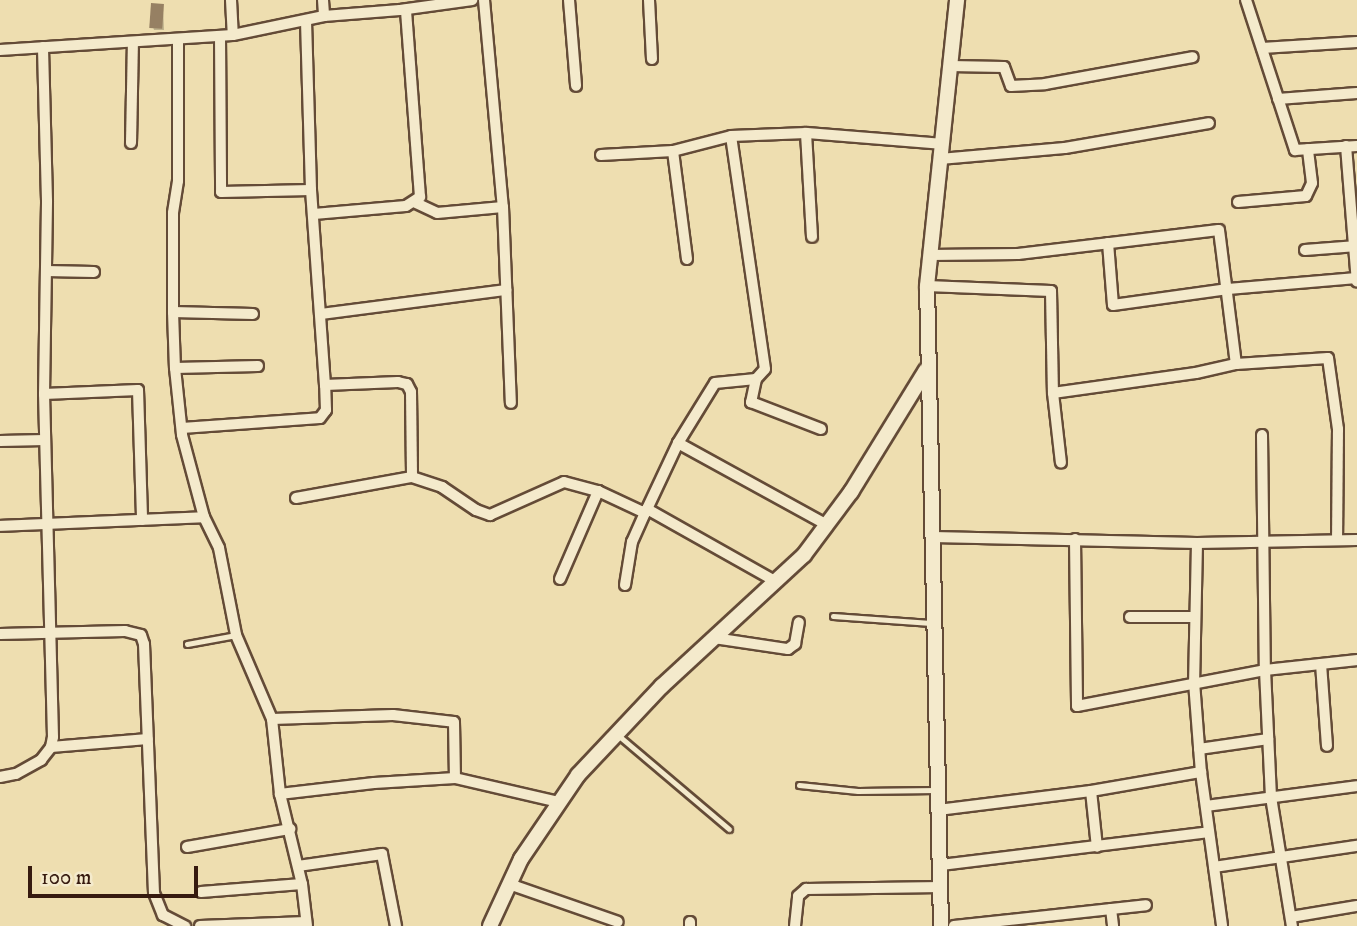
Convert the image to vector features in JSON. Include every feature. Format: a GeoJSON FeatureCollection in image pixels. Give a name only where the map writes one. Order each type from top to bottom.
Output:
{"type":"FeatureCollection","features":[{"type":"Feature","properties":{"kind":"street"},"geometry":{"type":"LineString","coordinates":[[231,0],[233,35]]}},
{"type":"Feature","properties":{"kind":"street"},"geometry":{"type":"LineString","coordinates":[[323,0],[324,16]]}},
{"type":"Feature","properties":{"kind":"street"},"geometry":{"type":"LineString","coordinates":[[0,50],[233,35],[324,16],[472,0]]}},
{"type":"Feature","properties":{"kind":"street"},"geometry":{"type":"LineString","coordinates":[[485,0],[503,207],[511,403]]}},
{"type":"Feature","properties":{"kind":"street"},"geometry":{"type":"LineString","coordinates":[[569,0],[576,86]]}},
{"type":"Feature","properties":{"kind":"street"},"geometry":{"type":"LineString","coordinates":[[649,0],[652,59]]}},
{"type":"Feature","properties":{"kind":"street"},"geometry":{"type":"LineString","coordinates":[[942,926],[937,810],[937,623],[926,369],[927,286],[957,0]]}},
{"type":"Feature","properties":{"kind":"street"},"geometry":{"type":"LineString","coordinates":[[1108,243],[1113,305],[1228,289],[1357,280],[1351,146],[1294,150],[1246,0]]}},
{"type":"Feature","properties":{"kind":"street"},"geometry":{"type":"LineString","coordinates":[[314,214],[406,206],[415,202],[420,191],[402,7]]}},
{"type":"Feature","properties":{"kind":"street"},"geometry":{"type":"LineString","coordinates":[[182,428],[320,418],[326,410],[311,190],[306,21]]}},
{"type":"Feature","properties":{"kind":"street"},"geometry":{"type":"LineString","coordinates":[[220,36],[221,192],[311,190]]}},
{"type":"Feature","properties":{"kind":"street"},"geometry":{"type":"LineString","coordinates":[[178,40],[178,181],[173,213],[173,312],[175,368],[182,428],[204,517],[219,548],[236,635],[272,719],[280,794],[302,884],[306,924],[200,926]]}},
{"type":"Feature","properties":{"kind":"street"},"geometry":{"type":"LineString","coordinates":[[1262,48],[1357,41]]}},
{"type":"Feature","properties":{"kind":"street"},"geometry":{"type":"LineString","coordinates":[[131,143],[133,43]]}},
{"type":"Feature","properties":{"kind":"street"},"geometry":{"type":"LineString","coordinates":[[0,777],[26,770],[41,761],[51,747],[44,394],[46,271],[43,47]]}},
{"type":"Feature","properties":{"kind":"street"},"geometry":{"type":"LineString","coordinates":[[950,66],[1004,67],[1012,86],[1045,84],[1193,57]]}},
{"type":"Feature","properties":{"kind":"street"},"geometry":{"type":"LineString","coordinates":[[1278,99],[1357,93]]}},
{"type":"Feature","properties":{"kind":"street"},"geometry":{"type":"LineString","coordinates":[[601,155],[673,152],[731,136],[806,133],[941,151],[1065,148],[1209,124]]}},
{"type":"Feature","properties":{"kind":"street"},"geometry":{"type":"LineString","coordinates":[[806,133],[812,237]]}},
{"type":"Feature","properties":{"kind":"street"},"geometry":{"type":"LineString","coordinates":[[731,136],[765,369],[756,379],[751,402],[821,429]]}},
{"type":"Feature","properties":{"kind":"street"},"geometry":{"type":"LineString","coordinates":[[1238,202],[1306,196],[1312,183],[1308,149]]}},
{"type":"Feature","properties":{"kind":"street"},"geometry":{"type":"LineString","coordinates":[[673,152],[687,259]]}},
{"type":"Feature","properties":{"kind":"street"},"geometry":{"type":"LineString","coordinates":[[415,202],[436,213],[503,207]]}},
{"type":"Feature","properties":{"kind":"street"},"geometry":{"type":"LineString","coordinates":[[930,255],[1018,254],[1219,230],[1236,364]]}},
{"type":"Feature","properties":{"kind":"street"},"geometry":{"type":"LineString","coordinates":[[1305,250],[1355,246]]}},
{"type":"Feature","properties":{"kind":"street"},"geometry":{"type":"LineString","coordinates":[[46,271],[94,272]]}},
{"type":"Feature","properties":{"kind":"street"},"geometry":{"type":"LineString","coordinates":[[927,286],[1051,291],[1053,393],[1061,463]]}},
{"type":"Feature","properties":{"kind":"street"},"geometry":{"type":"LineString","coordinates":[[321,314],[506,290]]}},
{"type":"Feature","properties":{"kind":"street"},"geometry":{"type":"LineString","coordinates":[[173,312],[253,314]]}},
{"type":"Feature","properties":{"kind":"street"},"geometry":{"type":"LineString","coordinates":[[1053,393],[1196,373],[1236,364],[1328,358],[1338,429],[1337,540]]}},
{"type":"Feature","properties":{"kind":"street"},"geometry":{"type":"LineString","coordinates":[[175,368],[258,366]]}},
{"type":"Feature","properties":{"kind":"street"},"geometry":{"type":"LineString","coordinates":[[490,926],[521,859],[578,775],[662,686],[804,555],[851,492],[926,369]]}},
{"type":"Feature","properties":{"kind":"street"},"geometry":{"type":"LineString","coordinates":[[625,584],[632,542],[678,443],[715,383],[756,379]]}},
{"type":"Feature","properties":{"kind":"street"},"geometry":{"type":"LineString","coordinates":[[325,385],[407,384],[411,393],[412,477]]}},
{"type":"Feature","properties":{"kind":"street"},"geometry":{"type":"LineString","coordinates":[[44,394],[138,390],[142,520]]}},
{"type":"Feature","properties":{"kind":"street"},"geometry":{"type":"LineString","coordinates":[[1262,435],[1265,670],[1271,797],[1292,922],[1357,906]]}},
{"type":"Feature","properties":{"kind":"street"},"geometry":{"type":"LineString","coordinates":[[0,441],[45,440]]}},
{"type":"Feature","properties":{"kind":"street"},"geometry":{"type":"LineString","coordinates":[[678,443],[827,525]]}},
{"type":"Feature","properties":{"kind":"street"},"geometry":{"type":"LineString","coordinates":[[296,498],[412,477],[442,487],[476,510],[490,515],[564,482],[598,491],[646,511],[775,581]]}},
{"type":"Feature","properties":{"kind":"street"},"geometry":{"type":"LineString","coordinates":[[559,579],[598,491]]}},
{"type":"Feature","properties":{"kind":"street"},"geometry":{"type":"LineString","coordinates":[[0,526],[204,517]]}},
{"type":"Feature","properties":{"kind":"street"},"geometry":{"type":"LineString","coordinates":[[933,537],[1197,543],[1357,540]]}},
{"type":"Feature","properties":{"kind":"street"},"geometry":{"type":"LineString","coordinates":[[1075,539],[1077,706],[1265,670],[1357,660]]}},
{"type":"Feature","properties":{"kind":"street"},"geometry":{"type":"LineString","coordinates":[[1197,543],[1194,682],[1200,772],[1222,926]]}},
{"type":"Feature","properties":{"kind":"street"},"geometry":{"type":"LineString","coordinates":[[1130,617],[1194,617]]}},
{"type":"Feature","properties":{"kind":"street"},"geometry":{"type":"LineString","coordinates":[[714,638],[788,649],[795,644],[799,622]]}},
{"type":"Feature","properties":{"kind":"street"},"geometry":{"type":"LineString","coordinates":[[0,634],[125,631],[141,635],[144,644],[154,893],[163,915],[185,926]]}},
{"type":"Feature","properties":{"kind":"street"},"geometry":{"type":"LineString","coordinates":[[1321,664],[1327,746]]}},
{"type":"Feature","properties":{"kind":"street"},"geometry":{"type":"LineString","coordinates":[[272,719],[393,715],[454,722],[455,778]]}},
{"type":"Feature","properties":{"kind":"street"},"geometry":{"type":"LineString","coordinates":[[51,747],[148,739]]}},
{"type":"Feature","properties":{"kind":"street"},"geometry":{"type":"LineString","coordinates":[[1199,749],[1268,739]]}},
{"type":"Feature","properties":{"kind":"street"},"geometry":{"type":"LineString","coordinates":[[937,810],[1091,792],[1200,772]]}},
{"type":"Feature","properties":{"kind":"street"},"geometry":{"type":"LineString","coordinates":[[280,794],[374,783],[455,778],[559,802]]}},
{"type":"Feature","properties":{"kind":"street"},"geometry":{"type":"LineString","coordinates":[[1206,806],[1357,786]]}},
{"type":"Feature","properties":{"kind":"street"},"geometry":{"type":"LineString","coordinates":[[1091,792],[1097,847]]}},
{"type":"Feature","properties":{"kind":"street"},"geometry":{"type":"LineString","coordinates":[[187,847],[290,829]]}},
{"type":"Feature","properties":{"kind":"street"},"geometry":{"type":"LineString","coordinates":[[941,865],[1209,832]]}},
{"type":"Feature","properties":{"kind":"street"},"geometry":{"type":"LineString","coordinates":[[1214,867],[1357,846]]}},
{"type":"Feature","properties":{"kind":"street"},"geometry":{"type":"LineString","coordinates":[[298,866],[382,854],[393,925]]}},
{"type":"Feature","properties":{"kind":"street"},"geometry":{"type":"LineString","coordinates":[[201,892],[302,884]]}},
{"type":"Feature","properties":{"kind":"street"},"geometry":{"type":"LineString","coordinates":[[509,884],[618,922]]}},
{"type":"Feature","properties":{"kind":"street"},"geometry":{"type":"LineString","coordinates":[[795,926],[798,896],[806,889],[941,887]]}},
{"type":"Feature","properties":{"kind":"street"},"geometry":{"type":"LineString","coordinates":[[954,926],[1146,905]]}},
{"type":"Feature","properties":{"kind":"street"},"geometry":{"type":"LineString","coordinates":[[1111,909],[1113,926]]}},
{"type":"Feature","properties":{"kind":"lane"},"geometry":{"type":"LineString","coordinates":[[833,616],[937,623]]}},
{"type":"Feature","properties":{"kind":"lane"},"geometry":{"type":"LineString","coordinates":[[187,644],[236,635]]}},
{"type":"Feature","properties":{"kind":"lane"},"geometry":{"type":"LineString","coordinates":[[616,734],[729,829]]}},
{"type":"Feature","properties":{"kind":"lane"},"geometry":{"type":"LineString","coordinates":[[799,785],[858,791],[937,790]]}},
{"type":"Feature","properties":{"kind":"building"},"geometry":{"type":"Polygon","coordinates":[[[151,3],[164,4],[162,29],[149,28],[151,3]]]}}]}
